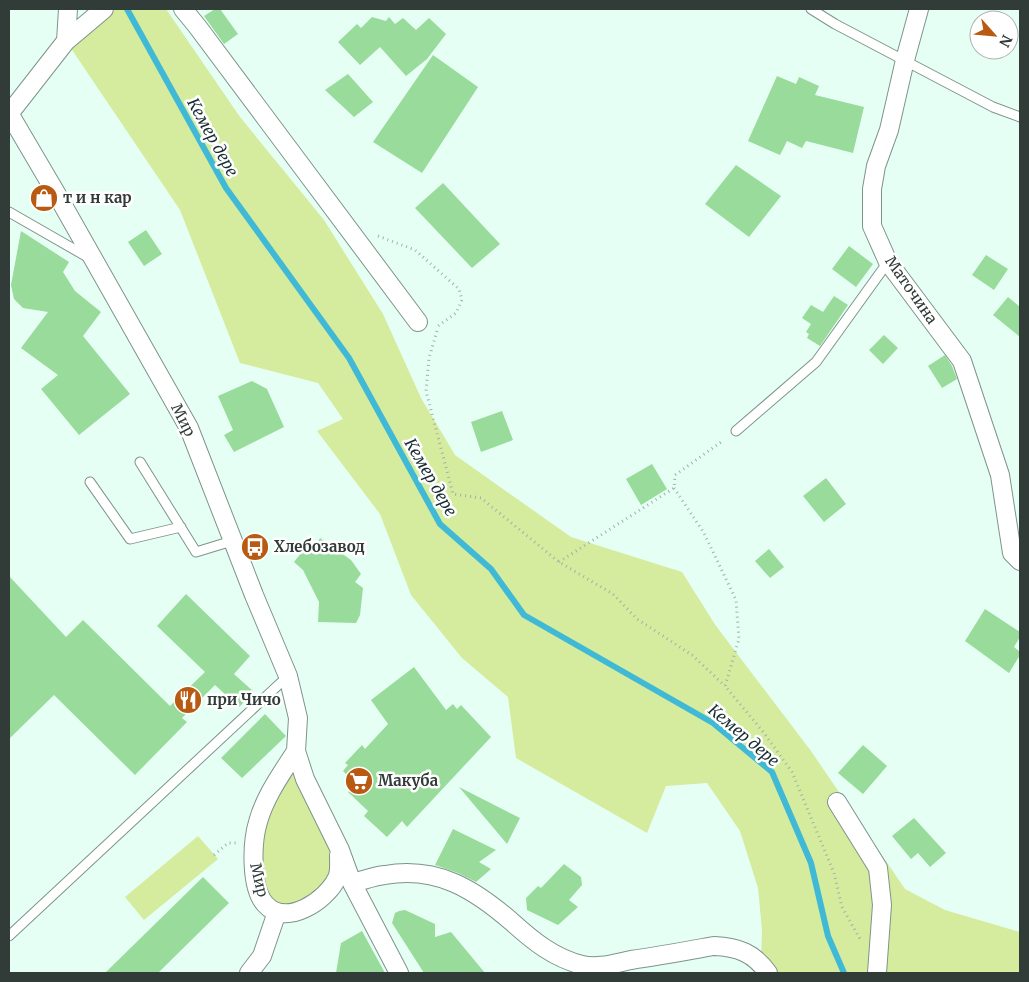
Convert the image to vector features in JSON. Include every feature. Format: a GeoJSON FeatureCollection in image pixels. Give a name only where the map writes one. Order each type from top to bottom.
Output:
{"type":"FeatureCollection","features":[{"type":"Feature","properties":{"kind":"street"},"geometry":{"type":"LineString","coordinates":[[66,41],[68,9]]}},
{"type":"Feature","properties":{"kind":"street"},"geometry":{"type":"LineString","coordinates":[[9,113],[66,41],[104,9]]}},
{"type":"Feature","properties":{"kind":"street"},"geometry":{"type":"LineString","coordinates":[[183,9],[351,230],[418,322]]}},
{"type":"Feature","properties":{"kind":"street","name":"Маточина"},"geometry":{"type":"LineString","coordinates":[[919,9],[888,130],[876,166],[872,188],[872,226],[888,262],[962,361],[1000,475],[1012,553],[1020,562]]}},
{"type":"Feature","properties":{"kind":"street","name":"Мир"},"geometry":{"type":"LineString","coordinates":[[9,113],[189,428],[232,541],[288,676],[298,718],[296,751],[305,779],[340,850],[352,884],[399,973]]}},
{"type":"Feature","properties":{"kind":"street","name":"Мир"},"geometry":{"type":"LineString","coordinates":[[296,751],[266,800],[254,841],[253,866],[258,891],[265,904],[277,912],[294,913],[310,905],[326,893],[338,876],[340,850]]}},
{"type":"Feature","properties":{"kind":"street"},"geometry":{"type":"LineString","coordinates":[[837,802],[878,868],[882,905],[877,967]]}},
{"type":"Feature","properties":{"kind":"street"},"geometry":{"type":"LineString","coordinates":[[352,884],[384,875],[411,873],[444,879],[465,887],[489,902],[534,942],[551,953],[584,966],[604,965],[722,946],[746,952],[761,963],[768,973]]}},
{"type":"Feature","properties":{"kind":"street"},"geometry":{"type":"LineString","coordinates":[[249,973],[262,956],[277,912]]}},
{"type":"Feature","properties":{"kind":"lane"},"geometry":{"type":"LineString","coordinates":[[811,9],[835,24],[993,107],[1020,117]]}},
{"type":"Feature","properties":{"kind":"lane"},"geometry":{"type":"LineString","coordinates":[[9,212],[93,261]]}},
{"type":"Feature","properties":{"kind":"lane"},"geometry":{"type":"LineString","coordinates":[[736,431],[816,362],[888,262]]}},
{"type":"Feature","properties":{"kind":"lane"},"geometry":{"type":"LineString","coordinates":[[140,462],[196,552],[232,541]]}},
{"type":"Feature","properties":{"kind":"lane"},"geometry":{"type":"LineString","coordinates":[[90,482],[130,539],[180,527]]}},
{"type":"Feature","properties":{"kind":"lane"},"geometry":{"type":"LineString","coordinates":[[9,936],[288,676]]}},
{"type":"Feature","properties":{"kind":"path"},"geometry":{"type":"LineString","coordinates":[[351,230],[386,238],[415,250],[459,289],[462,300],[456,313],[438,326],[428,326],[418,322]]}},
{"type":"Feature","properties":{"kind":"path"},"geometry":{"type":"LineString","coordinates":[[438,326],[429,358],[426,392],[453,494],[481,498],[559,562],[613,594],[637,619],[692,655],[725,686],[764,733],[792,772],[834,873],[842,907],[857,936],[877,967]]}},
{"type":"Feature","properties":{"kind":"path"},"geometry":{"type":"LineString","coordinates":[[725,686],[739,639],[736,600],[704,533],[674,488],[675,474],[736,431]]}},
{"type":"Feature","properties":{"kind":"path"},"geometry":{"type":"LineString","coordinates":[[559,562],[674,488]]}},
{"type":"Feature","properties":{"kind":"green space"},"geometry":{"type":"Polygon","coordinates":[[[104,9],[166,9],[240,117],[324,220],[383,314],[421,398],[455,455],[571,537],[682,572],[716,626],[811,751],[905,889],[945,910],[1020,932],[1020,973],[768,973],[761,963],[762,930],[758,888],[740,831],[707,783],[666,786],[647,833],[516,758],[508,697],[462,658],[411,595],[380,514],[317,431],[343,419],[318,383],[240,363],[180,210],[66,41],[104,9]]]}},
{"type":"Feature","properties":{"kind":"green space"},"geometry":{"type":"Polygon","coordinates":[[[296,751],[340,850],[338,877],[294,913],[259,891],[254,841],[296,751]]]}},
{"type":"Feature","properties":{"kind":"green space"},"geometry":{"type":"Polygon","coordinates":[[[198,836],[218,859],[144,920],[125,897],[198,836]]]}},
{"type":"Feature","properties":{"kind":"building"},"geometry":{"type":"Polygon","coordinates":[[[215,9],[220,9],[238,34],[224,44],[204,16],[215,9]]]}},
{"type":"Feature","properties":{"kind":"building"},"geometry":{"type":"Polygon","coordinates":[[[372,17],[386,21],[389,17],[395,24],[403,18],[416,30],[429,18],[446,34],[427,59],[406,76],[380,47],[360,65],[338,42],[357,24],[361,28],[372,17]]]}},
{"type":"Feature","properties":{"kind":"building"},"geometry":{"type":"Polygon","coordinates":[[[433,55],[478,87],[422,173],[373,142],[433,55]]]}},
{"type":"Feature","properties":{"kind":"building"},"geometry":{"type":"Polygon","coordinates":[[[348,74],[373,102],[354,117],[325,90],[348,74]]]}},
{"type":"Feature","properties":{"kind":"building"},"geometry":{"type":"Polygon","coordinates":[[[777,76],[796,84],[799,77],[819,86],[815,95],[864,107],[853,153],[806,141],[802,148],[787,141],[780,155],[748,141],[777,76]]]}},
{"type":"Feature","properties":{"kind":"building"},"geometry":{"type":"Polygon","coordinates":[[[736,165],[781,196],[749,237],[705,204],[736,165]]]}},
{"type":"Feature","properties":{"kind":"building"},"geometry":{"type":"Polygon","coordinates":[[[443,183],[500,244],[472,268],[415,208],[443,183]]]}},
{"type":"Feature","properties":{"kind":"building"},"geometry":{"type":"Polygon","coordinates":[[[146,230],[162,254],[144,266],[128,242],[146,230]]]}},
{"type":"Feature","properties":{"kind":"building"},"geometry":{"type":"Polygon","coordinates":[[[21,231],[69,262],[63,272],[75,291],[101,312],[83,336],[130,394],[79,435],[41,389],[58,375],[21,348],[48,312],[23,308],[14,299],[11,285],[21,231]]]}},
{"type":"Feature","properties":{"kind":"building"},"geometry":{"type":"Polygon","coordinates":[[[849,246],[873,264],[856,287],[832,269],[849,246]]]}},
{"type":"Feature","properties":{"kind":"building"},"geometry":{"type":"Polygon","coordinates":[[[986,255],[1008,269],[994,290],[972,275],[986,255]]]}},
{"type":"Feature","properties":{"kind":"building"},"geometry":{"type":"Polygon","coordinates":[[[834,296],[848,305],[820,346],[807,338],[809,334],[806,332],[811,324],[802,318],[811,305],[823,312],[834,296]]]}},
{"type":"Feature","properties":{"kind":"building"},"geometry":{"type":"Polygon","coordinates":[[[1008,297],[1020,307],[1020,337],[993,315],[1008,297]]]}},
{"type":"Feature","properties":{"kind":"building"},"geometry":{"type":"Polygon","coordinates":[[[884,335],[898,348],[883,364],[869,350],[884,335]]]}},
{"type":"Feature","properties":{"kind":"building"},"geometry":{"type":"Polygon","coordinates":[[[945,355],[957,379],[942,388],[928,366],[945,355]]]}},
{"type":"Feature","properties":{"kind":"building"},"geometry":{"type":"Polygon","coordinates":[[[252,381],[267,389],[284,427],[234,452],[224,435],[233,430],[218,396],[252,381]]]}},
{"type":"Feature","properties":{"kind":"building"},"geometry":{"type":"Polygon","coordinates":[[[502,411],[513,440],[481,452],[471,422],[502,411]]]}},
{"type":"Feature","properties":{"kind":"building"},"geometry":{"type":"Polygon","coordinates":[[[652,464],[667,489],[641,505],[626,479],[652,464]]]}},
{"type":"Feature","properties":{"kind":"building"},"geometry":{"type":"Polygon","coordinates":[[[826,478],[846,504],[824,522],[803,496],[826,478]]]}},
{"type":"Feature","properties":{"kind":"building"},"geometry":{"type":"Polygon","coordinates":[[[320,538],[351,560],[361,574],[355,582],[363,588],[360,615],[356,623],[318,622],[319,602],[303,570],[294,562],[309,543],[317,544],[320,538]]]}},
{"type":"Feature","properties":{"kind":"building"},"geometry":{"type":"Polygon","coordinates":[[[769,549],[784,567],[770,578],[755,561],[769,549]]]}},
{"type":"Feature","properties":{"kind":"building"},"geometry":{"type":"Polygon","coordinates":[[[9,576],[66,637],[83,620],[170,706],[205,672],[157,626],[186,594],[250,656],[234,674],[254,692],[239,707],[215,685],[182,718],[187,722],[135,775],[54,695],[9,739],[9,576]]]}},
{"type":"Feature","properties":{"kind":"building"},"geometry":{"type":"Polygon","coordinates":[[[985,609],[1020,632],[1020,637],[1014,647],[1020,652],[1020,655],[1009,673],[965,641],[985,609]]]}},
{"type":"Feature","properties":{"kind":"building"},"geometry":{"type":"Polygon","coordinates":[[[414,667],[446,710],[453,704],[457,709],[461,705],[491,737],[407,827],[402,821],[387,837],[364,816],[368,811],[348,792],[356,784],[343,771],[348,765],[345,763],[362,745],[365,749],[388,724],[371,700],[414,667]]]}},
{"type":"Feature","properties":{"kind":"building"},"geometry":{"type":"Polygon","coordinates":[[[265,714],[286,736],[242,778],[221,758],[265,714]]]}},
{"type":"Feature","properties":{"kind":"building"},"geometry":{"type":"Polygon","coordinates":[[[863,745],[887,766],[863,794],[838,773],[863,745]]]}},
{"type":"Feature","properties":{"kind":"building"},"geometry":{"type":"Polygon","coordinates":[[[459,787],[520,818],[507,844],[459,787]]]}},
{"type":"Feature","properties":{"kind":"building"},"geometry":{"type":"Polygon","coordinates":[[[914,818],[946,853],[930,867],[918,853],[911,859],[892,836],[914,818]]]}},
{"type":"Feature","properties":{"kind":"building"},"geometry":{"type":"Polygon","coordinates":[[[453,829],[496,850],[479,862],[491,869],[476,882],[435,865],[453,829]]]}},
{"type":"Feature","properties":{"kind":"building"},"geometry":{"type":"Polygon","coordinates":[[[564,864],[581,877],[582,885],[569,900],[578,907],[558,925],[527,910],[526,898],[538,886],[541,888],[564,864]]]}},
{"type":"Feature","properties":{"kind":"building"},"geometry":{"type":"Polygon","coordinates":[[[203,877],[229,903],[158,973],[105,973],[203,877]]]}},
{"type":"Feature","properties":{"kind":"building"},"geometry":{"type":"Polygon","coordinates":[[[405,910],[435,924],[435,937],[451,932],[485,973],[424,973],[392,923],[395,913],[405,910]]]}},
{"type":"Feature","properties":{"kind":"building"},"geometry":{"type":"Polygon","coordinates":[[[362,931],[385,973],[336,973],[341,943],[362,931]]]}},
{"type":"Feature","properties":{"kind":"waterway","name":"Кемер дере"},"geometry":{"type":"LineString","coordinates":[[127,9],[226,188],[349,358],[440,524],[491,569],[524,615],[713,723],[772,772],[811,863],[828,936],[844,973]]}},
{"type":"Feature","properties":{"kind":"place","name":"т и н кар"},"geometry":{"type":"Point","coordinates":[44,198]}},
{"type":"Feature","properties":{"kind":"place","name":"Хлебозавод"},"geometry":{"type":"Point","coordinates":[255,547]}},
{"type":"Feature","properties":{"kind":"place","name":"при Чичо"},"geometry":{"type":"Point","coordinates":[188,700]}},
{"type":"Feature","properties":{"kind":"place","name":"Макуба"},"geometry":{"type":"Point","coordinates":[359,781]}}]}
